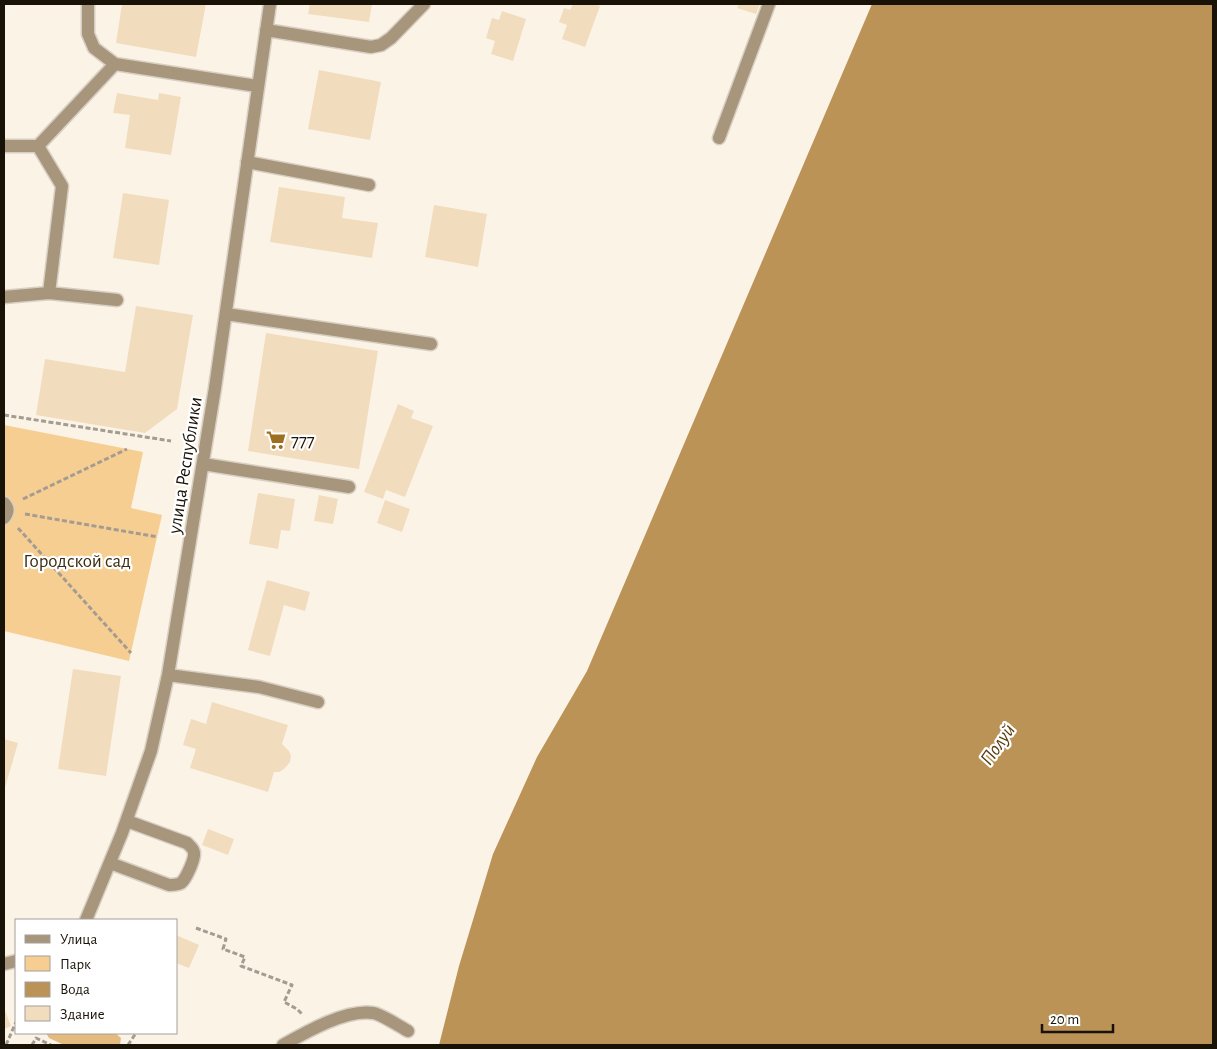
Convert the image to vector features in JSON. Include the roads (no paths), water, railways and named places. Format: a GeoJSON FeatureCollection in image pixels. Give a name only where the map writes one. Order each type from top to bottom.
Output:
{"type":"FeatureCollection","features":[{"type":"Feature","properties":{"kind":"street"},"geometry":{"type":"LineString","coordinates":[[88,4],[88,34],[94,48],[115,64],[258,86]]}},
{"type":"Feature","properties":{"kind":"street","name":"улица Республики"},"geometry":{"type":"LineString","coordinates":[[86,919],[127,821],[151,751],[168,675],[215,388],[270,4]]}},
{"type":"Feature","properties":{"kind":"street"},"geometry":{"type":"LineString","coordinates":[[266,30],[371,47],[381,45],[391,38],[424,4]]}},
{"type":"Feature","properties":{"kind":"street"},"geometry":{"type":"LineString","coordinates":[[719,138],[769,4]]}},
{"type":"Feature","properties":{"kind":"street"},"geometry":{"type":"LineString","coordinates":[[4,146],[38,146],[115,64]]}},
{"type":"Feature","properties":{"kind":"street"},"geometry":{"type":"LineString","coordinates":[[38,146],[62,186],[49,293]]}},
{"type":"Feature","properties":{"kind":"street"},"geometry":{"type":"LineString","coordinates":[[247,162],[369,186]]}},
{"type":"Feature","properties":{"kind":"street"},"geometry":{"type":"LineString","coordinates":[[4,297],[49,293],[117,300]]}},
{"type":"Feature","properties":{"kind":"street"},"geometry":{"type":"LineString","coordinates":[[226,314],[431,344]]}},
{"type":"Feature","properties":{"kind":"street"},"geometry":{"type":"LineString","coordinates":[[203,464],[348,487]]}},
{"type":"Feature","properties":{"kind":"street"},"geometry":{"type":"LineString","coordinates":[[168,675],[259,687],[318,702]]}},
{"type":"Feature","properties":{"kind":"street"},"geometry":{"type":"LineString","coordinates":[[110,863],[174,885],[186,878],[193,860],[194,853],[192,847],[187,843],[127,821]]}},
{"type":"Feature","properties":{"kind":"street"},"geometry":{"type":"LineString","coordinates":[[283,1045],[313,1028],[354,1013],[375,1013],[408,1031]]}},
{"type":"Feature","properties":{"kind":"water","name":"Полуй"},"geometry":{"type":"Polygon","coordinates":[[[872,4],[1213,4],[1213,1045],[439,1045],[459,966],[493,854],[537,757],[587,671],[872,4]]]}},
{"type":"Feature","properties":{"kind":"place","name":"777"},"geometry":{"type":"Point","coordinates":[276,440]}},
{"type":"Feature","properties":{"kind":"park label","name":"Городской сад"},"geometry":{"type":"Point","coordinates":[77,560]}}]}
